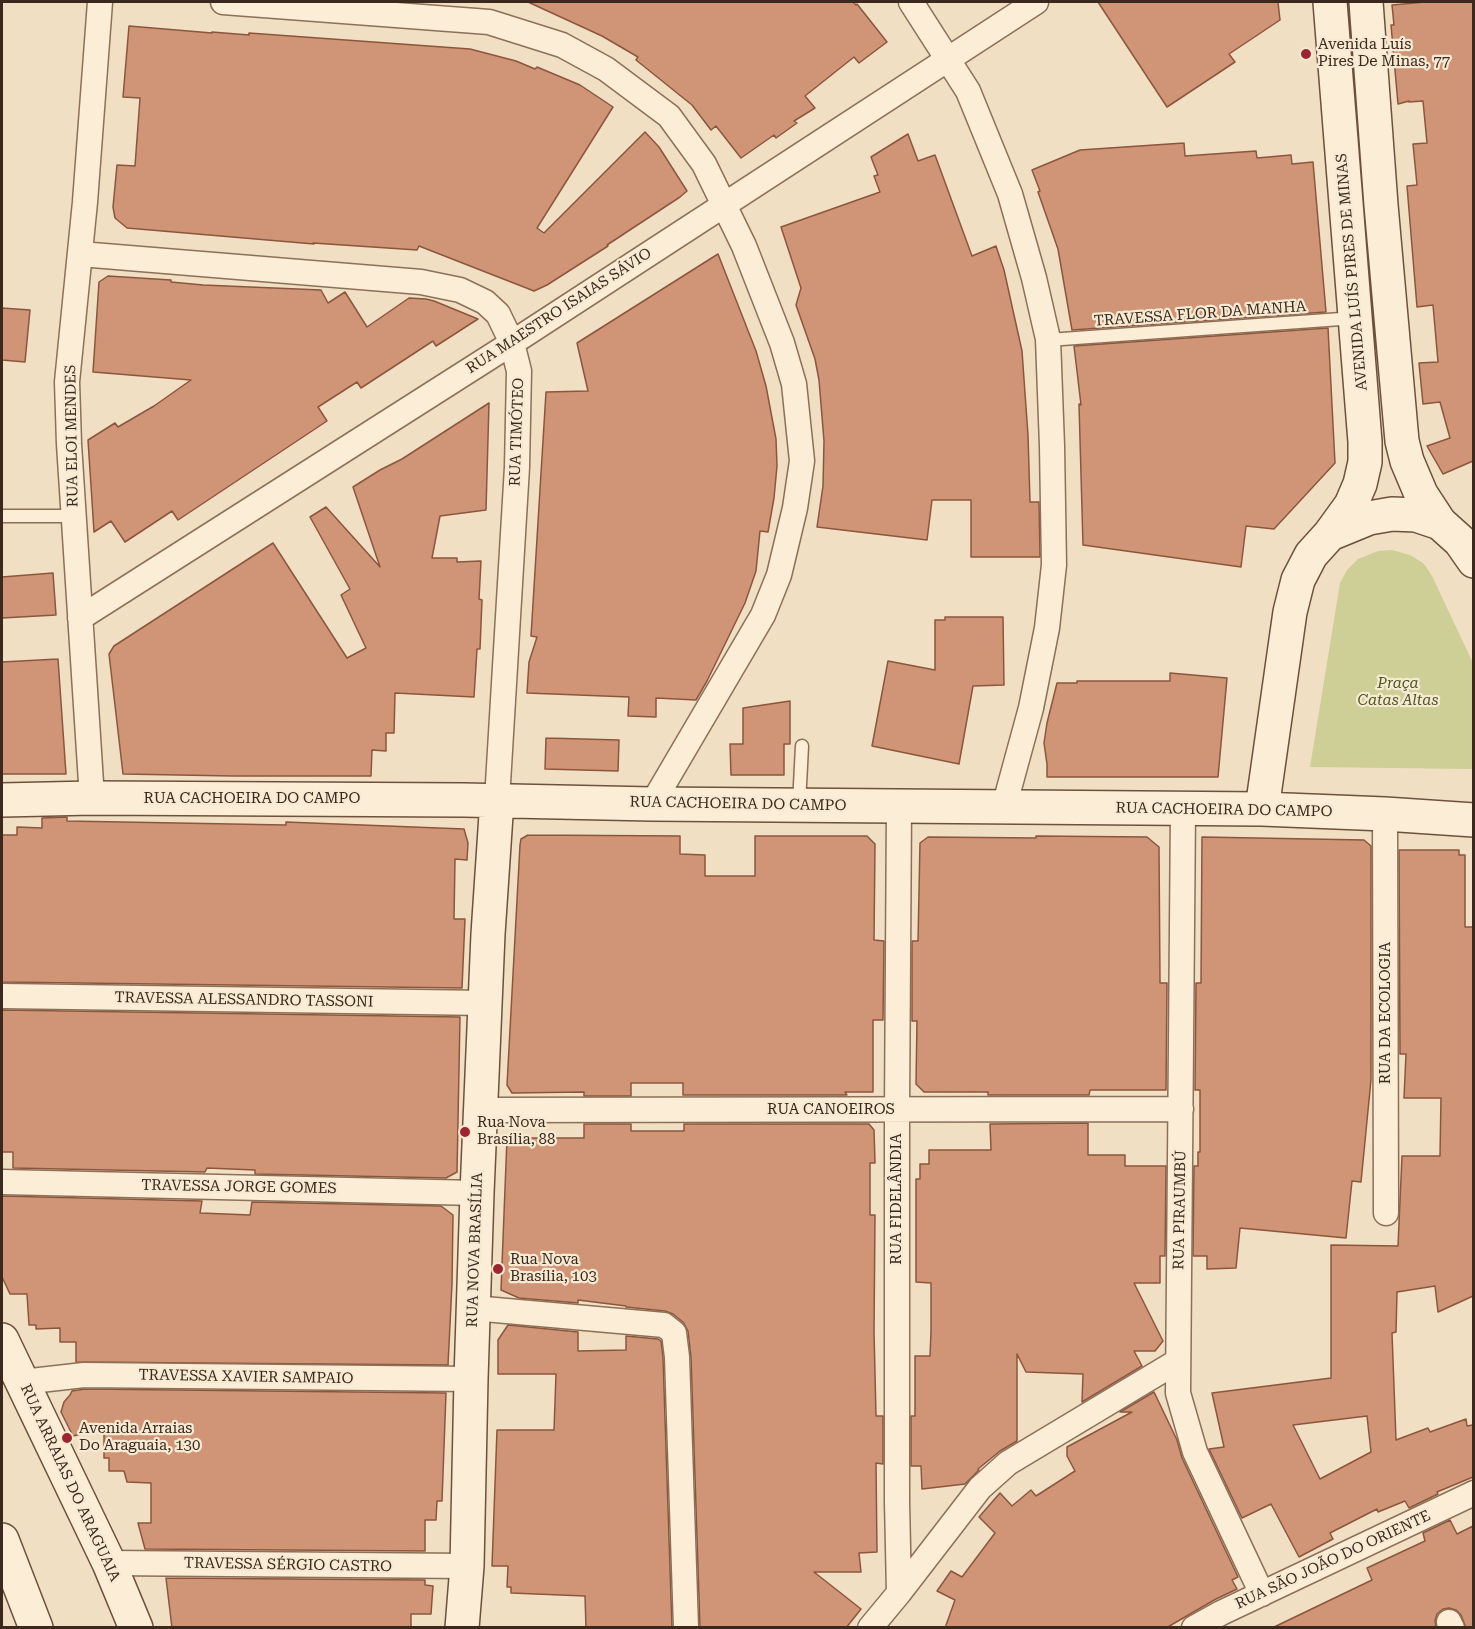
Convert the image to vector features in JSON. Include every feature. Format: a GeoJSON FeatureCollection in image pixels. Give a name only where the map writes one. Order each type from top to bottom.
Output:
{"type":"FeatureCollection","features":[{"type":"Feature","properties":{"kind":"main road","name":"AVENIDA LUÍS PIRES DE MINAS"},"geometry":{"type":"LineString","coordinates":[[1330,2],[1365,442],[1365,462],[1360,484],[1351,505],[1330,534]]}},
{"type":"Feature","properties":{"kind":"main road"},"geometry":{"type":"LineString","coordinates":[[1366,2],[1402,441],[1420,494],[1440,523],[1460,541],[1473,561]]}},
{"type":"Feature","properties":{"kind":"main road"},"geometry":{"type":"LineString","coordinates":[[1262,809],[1290,612],[1298,580],[1311,555],[1330,534],[1368,518],[1392,514],[1416,515],[1440,523]]}},
{"type":"Feature","properties":{"kind":"main road","name":"RUA CACHOEIRA DO CAMPO"},"geometry":{"type":"LineString","coordinates":[[2,800],[92,798],[1262,809],[1473,820]]}},
{"type":"Feature","properties":{"kind":"main road","name":"RUA NOVA BRASÍLIA"},"geometry":{"type":"LineString","coordinates":[[462,1628],[466,1566],[477,1193],[496,801]]}},
{"type":"Feature","properties":{"kind":"main road","name":"RUA ARRAIAS DO ARAGUAIA"},"geometry":{"type":"LineString","coordinates":[[2,1340],[109,1563],[136,1628]]}},
{"type":"Feature","properties":{"kind":"main road"},"geometry":{"type":"LineString","coordinates":[[2,1540],[36,1628]]}},
{"type":"Feature","properties":{"kind":"street","name":"RUA ELOI MENDES"},"geometry":{"type":"LineString","coordinates":[[92,798],[67,382],[80,254],[100,2]]}},
{"type":"Feature","properties":{"kind":"street"},"geometry":{"type":"LineString","coordinates":[[223,2],[367,7],[489,22],[562,45],[606,69],[669,116],[704,164],[744,246],[782,343],[794,384],[802,461],[795,508],[779,575],[763,615],[652,804]]}},
{"type":"Feature","properties":{"kind":"street"},"geometry":{"type":"LineString","coordinates":[[911,2],[968,91],[1010,194],[1034,278],[1048,340],[1053,565],[1047,628],[1031,708],[1004,807]]}},
{"type":"Feature","properties":{"kind":"street","name":"RUA MAESTRO ISAIAS SÁVIO"},"geometry":{"type":"LineString","coordinates":[[80,618],[512,343],[1036,2]]}},
{"type":"Feature","properties":{"kind":"street","name":"RUA TIMÓTEO"},"geometry":{"type":"LineString","coordinates":[[80,254],[421,282],[460,290],[485,302],[498,314],[512,343],[519,371],[517,467],[496,801]]}},
{"type":"Feature","properties":{"kind":"street","name":"RUA FIDELÂNDIA"},"geometry":{"type":"LineString","coordinates":[[899,806],[897,1110],[899,1593]]}},
{"type":"Feature","properties":{"kind":"street","name":"RUA PIRAUMBÚ"},"geometry":{"type":"LineString","coordinates":[[1184,810],[1178,1393],[1195,1452],[1262,1594]]}},
{"type":"Feature","properties":{"kind":"street","name":"RUA DA ECOLOGIA"},"geometry":{"type":"LineString","coordinates":[[1385,814],[1386,1213]]}},
{"type":"Feature","properties":{"kind":"street","name":"TRAVESSA ALESSANDRO TASSONI"},"geometry":{"type":"LineString","coordinates":[[2,996],[486,1003]]}},
{"type":"Feature","properties":{"kind":"street","name":"RUA CANOEIROS"},"geometry":{"type":"LineString","coordinates":[[481,1110],[1181,1109]]}},
{"type":"Feature","properties":{"kind":"street","name":"TRAVESSA JORGE GOMES"},"geometry":{"type":"LineString","coordinates":[[2,1182],[477,1193]]}},
{"type":"Feature","properties":{"kind":"street"},"geometry":{"type":"LineString","coordinates":[[473,1308],[664,1325],[674,1333],[677,1357],[686,1628]]}},
{"type":"Feature","properties":{"kind":"street"},"geometry":{"type":"LineString","coordinates":[[870,1628],[980,1488],[1008,1463],[1178,1362]]}},
{"type":"Feature","properties":{"kind":"street","name":"TRAVESSA XAVIER SAMPAIO"},"geometry":{"type":"LineString","coordinates":[[22,1382],[84,1376],[471,1379]]}},
{"type":"Feature","properties":{"kind":"street","name":"RUA SÃO JOÃO DO ORIENTE"},"geometry":{"type":"LineString","coordinates":[[1194,1628],[1473,1494]]}},
{"type":"Feature","properties":{"kind":"street","name":"TRAVESSA SÉRGIO CASTRO"},"geometry":{"type":"LineString","coordinates":[[109,1563],[466,1566]]}},
{"type":"Feature","properties":{"kind":"lane","name":"TRAVESSA FLOR DA MANHA"},"geometry":{"type":"LineString","coordinates":[[1048,340],[1355,318]]}},
{"type":"Feature","properties":{"kind":"lane"},"geometry":{"type":"LineString","coordinates":[[2,516],[74,516]]}},
{"type":"Feature","properties":{"kind":"lane"},"geometry":{"type":"LineString","coordinates":[[799,805],[802,746]]}},
{"type":"Feature","properties":{"kind":"green space","name":"Praça Catas Altas"},"geometry":{"type":"Polygon","coordinates":[[[1392,550],[1410,555],[1427,568],[1473,663],[1473,769],[1310,767],[1340,583],[1347,570],[1358,559],[1378,551],[1392,550]]]}},
{"type":"Feature","properties":{"kind":"building"},"geometry":{"type":"Polygon","coordinates":[[[528,2],[853,2],[887,42],[859,63],[854,57],[805,96],[815,108],[794,121],[797,123],[776,138],[774,135],[741,158],[716,126],[711,130],[692,105],[636,60],[638,57],[602,36],[528,2]]]}},
{"type":"Feature","properties":{"kind":"building"},"geometry":{"type":"Polygon","coordinates":[[[1098,2],[1278,2],[1280,20],[1229,54],[1235,62],[1167,107],[1098,2]]]}},
{"type":"Feature","properties":{"kind":"building"},"geometry":{"type":"Polygon","coordinates":[[[1473,2],[1473,461],[1443,474],[1427,446],[1450,438],[1440,402],[1423,404],[1419,363],[1438,362],[1433,305],[1417,307],[1407,186],[1417,185],[1413,144],[1427,143],[1423,101],[1398,104],[1391,25],[1394,25],[1392,5],[1473,2]]]}},
{"type":"Feature","properties":{"kind":"building"},"geometry":{"type":"Polygon","coordinates":[[[129,26],[470,49],[516,61],[535,69],[537,67],[580,85],[613,107],[537,228],[544,233],[645,132],[659,147],[687,191],[608,246],[534,291],[419,246],[417,250],[314,244],[127,228],[115,218],[113,207],[117,165],[135,166],[140,98],[123,97],[129,26]]]}},
{"type":"Feature","properties":{"kind":"building"},"geometry":{"type":"Polygon","coordinates":[[[908,134],[918,161],[935,155],[972,256],[996,246],[1004,270],[1022,351],[1030,502],[1039,502],[1040,557],[971,557],[971,500],[932,500],[927,540],[817,527],[823,486],[824,441],[819,380],[815,359],[796,305],[801,288],[781,227],[880,192],[874,176],[878,175],[871,157],[908,134]]]}},
{"type":"Feature","properties":{"kind":"building"},"geometry":{"type":"Polygon","coordinates":[[[1184,143],[1185,156],[1256,151],[1257,158],[1291,155],[1292,164],[1313,162],[1326,312],[1072,330],[1058,249],[1032,170],[1080,150],[1184,143]]]}},
{"type":"Feature","properties":{"kind":"building"},"geometry":{"type":"Polygon","coordinates":[[[718,254],[756,351],[766,386],[776,439],[777,466],[768,532],[760,531],[756,571],[745,603],[696,700],[656,698],[656,717],[628,716],[629,697],[527,693],[529,662],[537,637],[531,636],[546,392],[588,391],[577,343],[718,254]]]}},
{"type":"Feature","properties":{"kind":"building"},"geometry":{"type":"Polygon","coordinates":[[[108,276],[171,280],[171,282],[203,285],[321,290],[328,303],[345,292],[367,327],[409,298],[434,301],[478,319],[436,346],[433,341],[361,388],[357,382],[318,407],[327,421],[178,520],[172,511],[125,542],[111,521],[94,532],[88,440],[115,423],[118,427],[154,406],[191,380],[93,372],[99,282],[108,276]]]}},
{"type":"Feature","properties":{"kind":"building"},"geometry":{"type":"Polygon","coordinates":[[[2,308],[30,310],[25,362],[2,360],[2,308]]]}},
{"type":"Feature","properties":{"kind":"building"},"geometry":{"type":"Polygon","coordinates":[[[1328,328],[1335,463],[1274,529],[1246,526],[1241,567],[1083,545],[1079,404],[1081,405],[1074,346],[1328,328]]]}},
{"type":"Feature","properties":{"kind":"building"},"geometry":{"type":"Polygon","coordinates":[[[489,403],[486,510],[440,516],[432,558],[457,558],[457,562],[481,561],[480,649],[477,649],[474,697],[395,693],[394,733],[386,733],[386,751],[372,750],[371,776],[123,774],[109,654],[114,646],[273,543],[347,658],[366,648],[341,595],[350,589],[310,517],[326,507],[380,567],[353,487],[402,459],[489,403]]]}},
{"type":"Feature","properties":{"kind":"building"},"geometry":{"type":"Polygon","coordinates":[[[53,573],[56,615],[2,618],[2,577],[53,573]]]}},
{"type":"Feature","properties":{"kind":"building"},"geometry":{"type":"Polygon","coordinates":[[[945,617],[1003,617],[1004,685],[973,686],[959,764],[872,746],[888,661],[935,670],[935,620],[945,620],[945,617]]]}},
{"type":"Feature","properties":{"kind":"building"},"geometry":{"type":"Polygon","coordinates":[[[58,659],[66,774],[2,774],[2,662],[58,659]]]}},
{"type":"Feature","properties":{"kind":"building"},"geometry":{"type":"Polygon","coordinates":[[[1170,673],[1227,678],[1218,777],[1047,777],[1044,743],[1057,683],[1170,681],[1170,673]]]}},
{"type":"Feature","properties":{"kind":"building"},"geometry":{"type":"Polygon","coordinates":[[[790,701],[790,744],[784,744],[784,775],[731,775],[730,744],[743,744],[743,708],[790,701]]]}},
{"type":"Feature","properties":{"kind":"building"},"geometry":{"type":"Polygon","coordinates":[[[546,738],[619,740],[618,771],[545,769],[546,738]]]}},
{"type":"Feature","properties":{"kind":"building"},"geometry":{"type":"Polygon","coordinates":[[[67,817],[67,821],[286,825],[286,822],[464,829],[468,843],[467,860],[455,859],[454,919],[465,919],[462,988],[2,982],[2,835],[17,835],[17,827],[42,828],[42,818],[67,817]]]}},
{"type":"Feature","properties":{"kind":"building"},"geometry":{"type":"Polygon","coordinates":[[[528,835],[680,836],[680,854],[705,855],[705,876],[755,876],[755,836],[867,836],[875,844],[874,940],[884,941],[883,1020],[873,1020],[873,1092],[845,1092],[847,1095],[683,1095],[683,1083],[631,1083],[631,1096],[584,1096],[584,1092],[512,1093],[507,1085],[520,845],[521,839],[528,835]]]}},
{"type":"Feature","properties":{"kind":"building"},"geometry":{"type":"Polygon","coordinates":[[[1036,836],[1147,837],[1159,847],[1160,983],[1167,983],[1166,1090],[1090,1090],[1089,1095],[988,1095],[988,1092],[924,1092],[916,1084],[917,1021],[912,1021],[912,941],[918,941],[920,843],[928,837],[1036,838],[1036,836]]]}},
{"type":"Feature","properties":{"kind":"building"},"geometry":{"type":"Polygon","coordinates":[[[1202,837],[1364,840],[1371,846],[1371,1080],[1361,1182],[1352,1181],[1346,1238],[1240,1228],[1236,1268],[1207,1269],[1207,1256],[1193,1256],[1194,1166],[1198,1166],[1198,1152],[1200,1152],[1200,1090],[1195,1090],[1196,983],[1201,983],[1202,837]]]}},
{"type":"Feature","properties":{"kind":"building"},"geometry":{"type":"Polygon","coordinates":[[[1399,850],[1459,850],[1459,855],[1465,855],[1465,927],[1473,927],[1473,1296],[1438,1312],[1435,1286],[1397,1292],[1396,1332],[1392,1333],[1396,1440],[1428,1428],[1430,1432],[1466,1419],[1467,1426],[1473,1425],[1473,1477],[1437,1492],[1438,1494],[1409,1508],[1405,1501],[1378,1512],[1377,1509],[1330,1533],[1333,1539],[1299,1557],[1271,1504],[1242,1518],[1209,1449],[1224,1447],[1212,1393],[1331,1378],[1331,1245],[1398,1246],[1402,1156],[1440,1156],[1441,1098],[1404,1098],[1406,1054],[1400,1054],[1399,850]],[[1367,1416],[1293,1425],[1320,1479],[1371,1452],[1367,1416]]]}},
{"type":"Feature","properties":{"kind":"building"},"geometry":{"type":"Polygon","coordinates":[[[2,1010],[460,1017],[457,1172],[446,1178],[255,1174],[255,1170],[207,1168],[205,1172],[13,1168],[13,1152],[2,1152],[2,1010]]]}},
{"type":"Feature","properties":{"kind":"building"},"geometry":{"type":"Polygon","coordinates":[[[1088,1123],[1088,1155],[1125,1155],[1125,1166],[1166,1166],[1165,1256],[1160,1256],[1160,1283],[1134,1283],[1163,1341],[1155,1351],[1134,1351],[1142,1366],[1082,1402],[1083,1374],[1026,1372],[1017,1354],[1017,1441],[978,1469],[965,1484],[922,1489],[921,1466],[911,1466],[911,1416],[915,1416],[915,1356],[930,1356],[931,1332],[931,1283],[916,1282],[916,1179],[920,1179],[920,1164],[929,1164],[929,1150],[991,1150],[990,1124],[1088,1123]]]}},
{"type":"Feature","properties":{"kind":"building"},"geometry":{"type":"Polygon","coordinates":[[[584,1124],[631,1124],[631,1131],[684,1131],[684,1124],[869,1124],[874,1130],[875,1163],[870,1163],[870,1215],[875,1215],[876,1416],[883,1416],[883,1464],[876,1463],[877,1552],[859,1553],[861,1572],[814,1572],[861,1609],[846,1628],[700,1628],[691,1357],[688,1331],[683,1322],[665,1311],[578,1300],[578,1303],[519,1298],[501,1290],[507,1138],[584,1138],[584,1124]]]}},
{"type":"Feature","properties":{"kind":"building"},"geometry":{"type":"Polygon","coordinates":[[[2,1196],[202,1201],[200,1213],[250,1215],[252,1202],[441,1206],[453,1215],[448,1365],[76,1362],[76,1342],[60,1342],[60,1328],[36,1329],[36,1325],[29,1325],[27,1294],[10,1294],[2,1277],[2,1196]]]}},
{"type":"Feature","properties":{"kind":"building"},"geometry":{"type":"Polygon","coordinates":[[[508,1325],[578,1332],[578,1351],[626,1350],[626,1336],[661,1341],[672,1628],[586,1628],[585,1596],[511,1593],[511,1587],[507,1587],[508,1566],[492,1566],[497,1430],[554,1430],[556,1374],[498,1374],[498,1340],[508,1325]]]}},
{"type":"Feature","properties":{"kind":"building"},"geometry":{"type":"Polygon","coordinates":[[[85,1389],[446,1393],[442,1501],[437,1501],[436,1520],[425,1520],[425,1551],[145,1549],[138,1523],[151,1523],[151,1483],[127,1482],[124,1471],[109,1471],[109,1458],[104,1458],[104,1428],[73,1436],[61,1412],[64,1402],[72,1391],[85,1389]]]}},
{"type":"Feature","properties":{"kind":"building"},"geometry":{"type":"Polygon","coordinates":[[[1154,1392],[1238,1577],[1232,1580],[1237,1589],[1166,1628],[945,1628],[955,1600],[937,1591],[951,1571],[962,1577],[995,1533],[979,1517],[1000,1493],[1012,1506],[1031,1490],[1036,1496],[1075,1471],[1067,1456],[1067,1447],[1132,1412],[1120,1412],[1154,1392]]]}},
{"type":"Feature","properties":{"kind":"building"},"geometry":{"type":"Polygon","coordinates":[[[1450,1520],[1457,1534],[1473,1526],[1473,1628],[1466,1628],[1461,1615],[1449,1608],[1437,1614],[1436,1628],[1272,1628],[1372,1580],[1367,1568],[1425,1541],[1423,1533],[1450,1520]]]}},
{"type":"Feature","properties":{"kind":"building"},"geometry":{"type":"Polygon","coordinates":[[[166,1578],[425,1580],[425,1585],[433,1586],[431,1614],[411,1614],[411,1628],[172,1628],[166,1578]]]}},
{"type":"Feature","properties":{"kind":"place","name":"Avenida Luís Pires De Minas, 77"},"geometry":{"type":"Point","coordinates":[1306,54]}},
{"type":"Feature","properties":{"kind":"place","name":"Rua Nova Brasília, 88"},"geometry":{"type":"Point","coordinates":[465,1132]}},
{"type":"Feature","properties":{"kind":"place","name":"Rua Nova Brasília, 103"},"geometry":{"type":"Point","coordinates":[498,1269]}},
{"type":"Feature","properties":{"kind":"place","name":"Avenida Arraias Do Araguaia, 130"},"geometry":{"type":"Point","coordinates":[67,1438]}}]}
